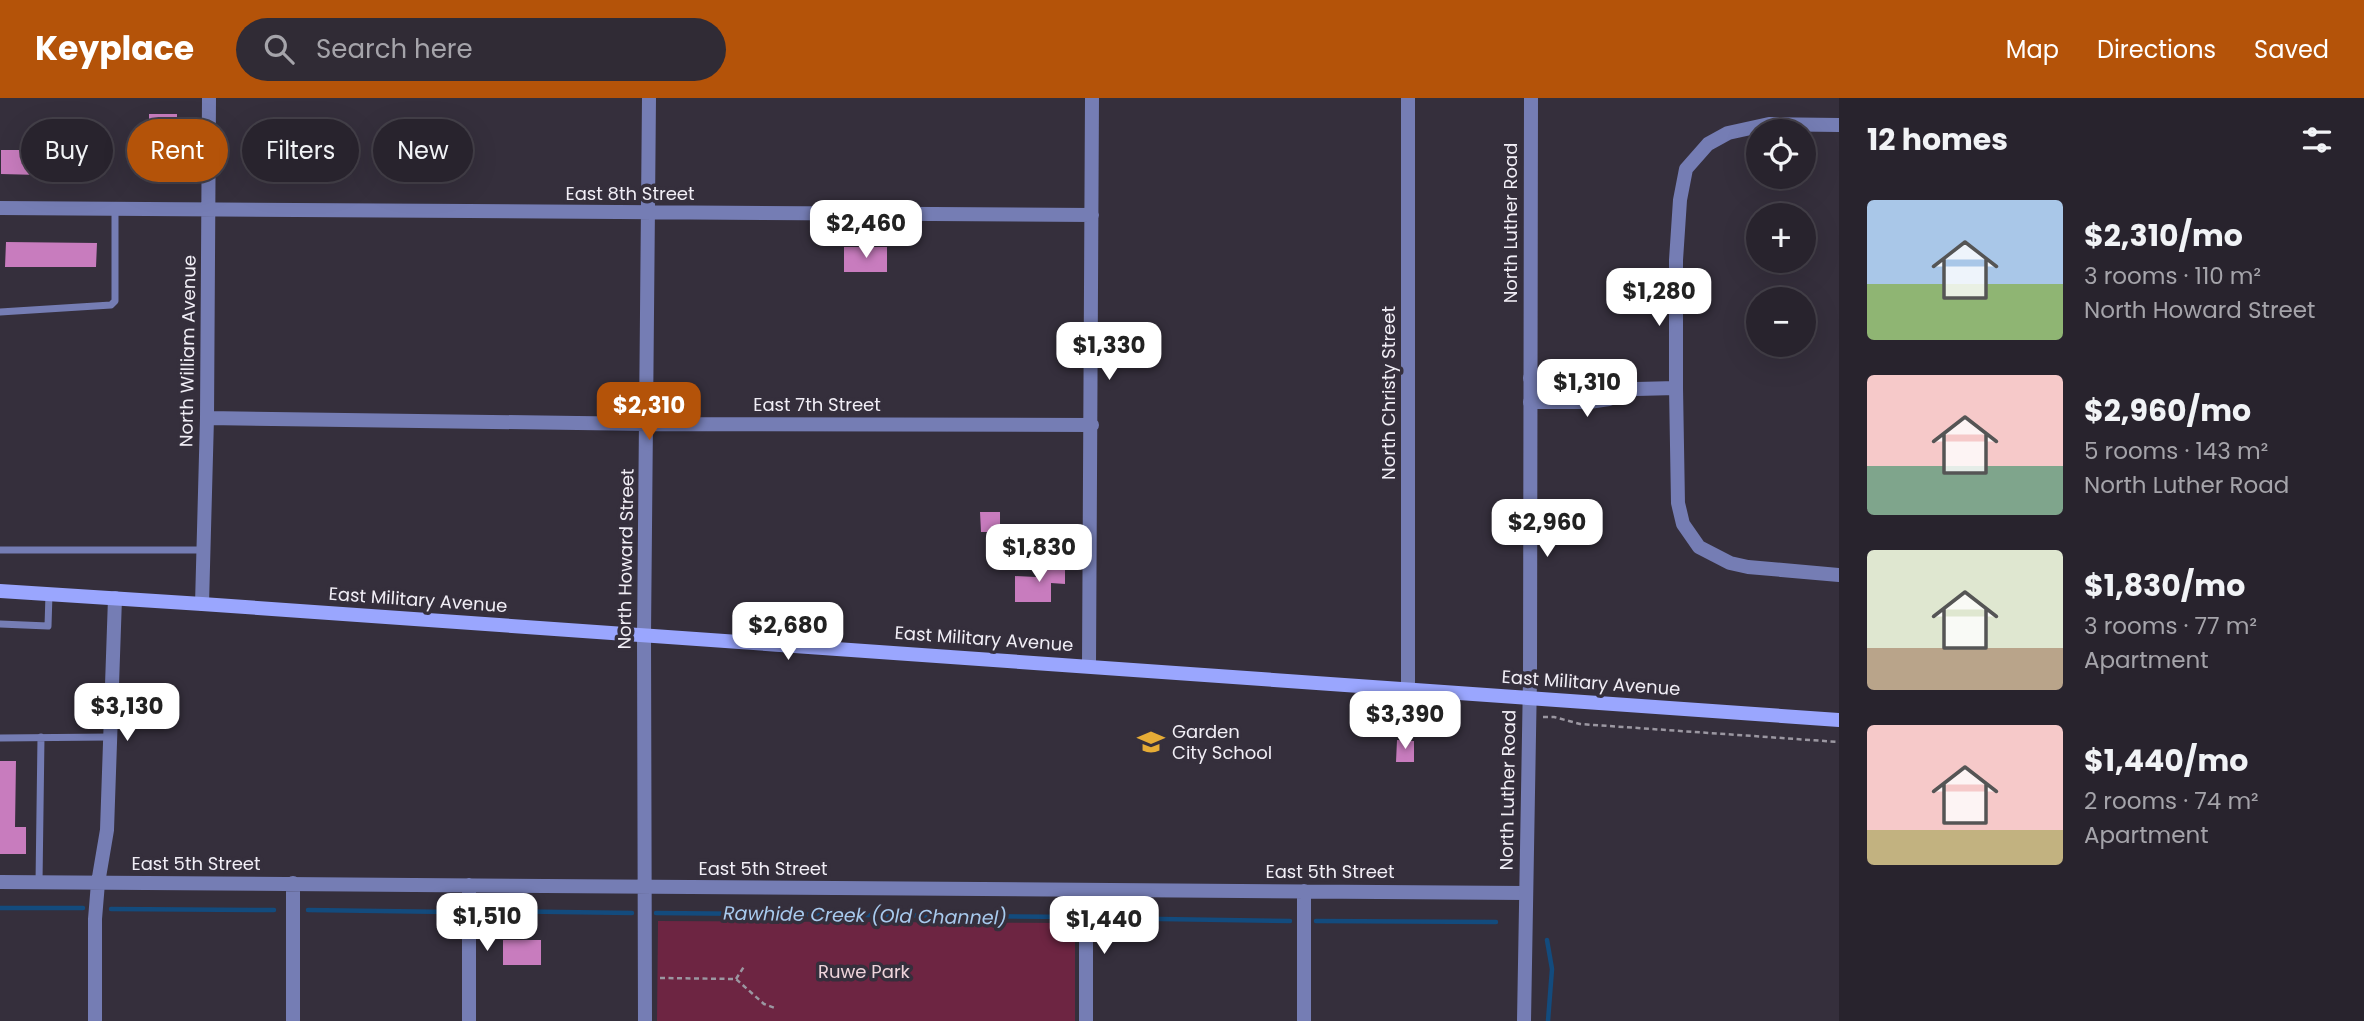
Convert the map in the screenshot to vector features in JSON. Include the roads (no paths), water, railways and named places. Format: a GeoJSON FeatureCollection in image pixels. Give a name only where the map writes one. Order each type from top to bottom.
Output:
{"type":"FeatureCollection","features":[{"type":"Feature","properties":{"kind":"main road","name":"East Military Avenue"},"geometry":{"type":"LineString","coordinates":[[0,592],[1839,720]]}},
{"type":"Feature","properties":{"kind":"street","name":"North William Avenue"},"geometry":{"type":"LineString","coordinates":[[202,604],[207,418],[209,98]]}},
{"type":"Feature","properties":{"kind":"street","name":"North Howard Street"},"geometry":{"type":"LineString","coordinates":[[645,1021],[644,635],[649,98]]}},
{"type":"Feature","properties":{"kind":"street"},"geometry":{"type":"LineString","coordinates":[[1090,666],[1092,98]]}},
{"type":"Feature","properties":{"kind":"street","name":"North Christy Street"},"geometry":{"type":"LineString","coordinates":[[1408,98],[1408,689]]}},
{"type":"Feature","properties":{"kind":"street","name":"North Luther Road"},"geometry":{"type":"LineString","coordinates":[[1524,1021],[1530,698],[1531,98]]}},
{"type":"Feature","properties":{"kind":"street"},"geometry":{"type":"LineString","coordinates":[[1839,125],[1769,124],[1728,133],[1707,144],[1686,169],[1680,200],[1676,260],[1678,503],[1684,524],[1699,547],[1730,563],[1799,573],[1839,575]]}},
{"type":"Feature","properties":{"kind":"street","name":"East 8th Street"},"geometry":{"type":"LineString","coordinates":[[0,208],[1092,215]]}},
{"type":"Feature","properties":{"kind":"street"},"geometry":{"type":"LineString","coordinates":[[1530,378],[1584,378],[1636,388],[1676,388]]}},
{"type":"Feature","properties":{"kind":"street"},"geometry":{"type":"LineString","coordinates":[[1530,402],[1589,402],[1609,399],[1636,388]]}},
{"type":"Feature","properties":{"kind":"street","name":"East 7th Street"},"geometry":{"type":"LineString","coordinates":[[207,418],[647,425],[1092,425]]}},
{"type":"Feature","properties":{"kind":"street"},"geometry":{"type":"LineString","coordinates":[[95,1021],[95,928],[98,883],[107,830],[115,598]]}},
{"type":"Feature","properties":{"kind":"street","name":"East 5th Street"},"geometry":{"type":"LineString","coordinates":[[0,882],[1525,894]]}},
{"type":"Feature","properties":{"kind":"street"},"geometry":{"type":"LineString","coordinates":[[293,883],[293,1021]]}},
{"type":"Feature","properties":{"kind":"street"},"geometry":{"type":"LineString","coordinates":[[469,885],[469,1021]]}},
{"type":"Feature","properties":{"kind":"street"},"geometry":{"type":"LineString","coordinates":[[1086,891],[1086,1021]]}},
{"type":"Feature","properties":{"kind":"street"},"geometry":{"type":"LineString","coordinates":[[1304,891],[1304,1021]]}},
{"type":"Feature","properties":{"kind":"lane"},"geometry":{"type":"LineString","coordinates":[[0,312],[111,305],[115,301],[115,209]]}},
{"type":"Feature","properties":{"kind":"lane"},"geometry":{"type":"LineString","coordinates":[[0,550],[204,550]]}},
{"type":"Feature","properties":{"kind":"lane"},"geometry":{"type":"LineString","coordinates":[[0,624],[48,626],[49,594]]}},
{"type":"Feature","properties":{"kind":"lane"},"geometry":{"type":"LineString","coordinates":[[39,883],[41,737]]}},
{"type":"Feature","properties":{"kind":"lane"},"geometry":{"type":"LineString","coordinates":[[0,738],[110,737]]}},
{"type":"Feature","properties":{"kind":"waterway","name":"Rawhide Creek (Old Channel)"},"geometry":{"type":"LineString","coordinates":[[0,908],[83,908]]}},
{"type":"Feature","properties":{"kind":"waterway","name":"Rawhide Creek (Old Channel)"},"geometry":{"type":"LineString","coordinates":[[111,909],[274,910]]}},
{"type":"Feature","properties":{"kind":"waterway","name":"Rawhide Creek (Old Channel)"},"geometry":{"type":"LineString","coordinates":[[308,910],[452,912]]}},
{"type":"Feature","properties":{"kind":"waterway","name":"Rawhide Creek (Old Channel)"},"geometry":{"type":"LineString","coordinates":[[485,911],[632,913]]}},
{"type":"Feature","properties":{"kind":"waterway","name":"Rawhide Creek (Old Channel)"},"geometry":{"type":"LineString","coordinates":[[656,913],[1074,917]]}},
{"type":"Feature","properties":{"kind":"waterway","name":"Rawhide Creek (Old Channel)"},"geometry":{"type":"LineString","coordinates":[[1097,918],[1290,921]]}},
{"type":"Feature","properties":{"kind":"waterway","name":"Rawhide Creek (Old Channel)"},"geometry":{"type":"LineString","coordinates":[[1316,921],[1496,922]]}},
{"type":"Feature","properties":{"kind":"waterway","name":"Rawhide Creek (Old Channel)"},"geometry":{"type":"LineString","coordinates":[[1547,940],[1552,969],[1548,1021]]}},
{"type":"Feature","properties":{"kind":"place","name":"Garden City School"},"geometry":{"type":"Point","coordinates":[1151,742]}},
{"type":"Feature","properties":{"kind":"park label","name":"Ruwe Park"},"geometry":{"type":"Point","coordinates":[864,972]}}]}
